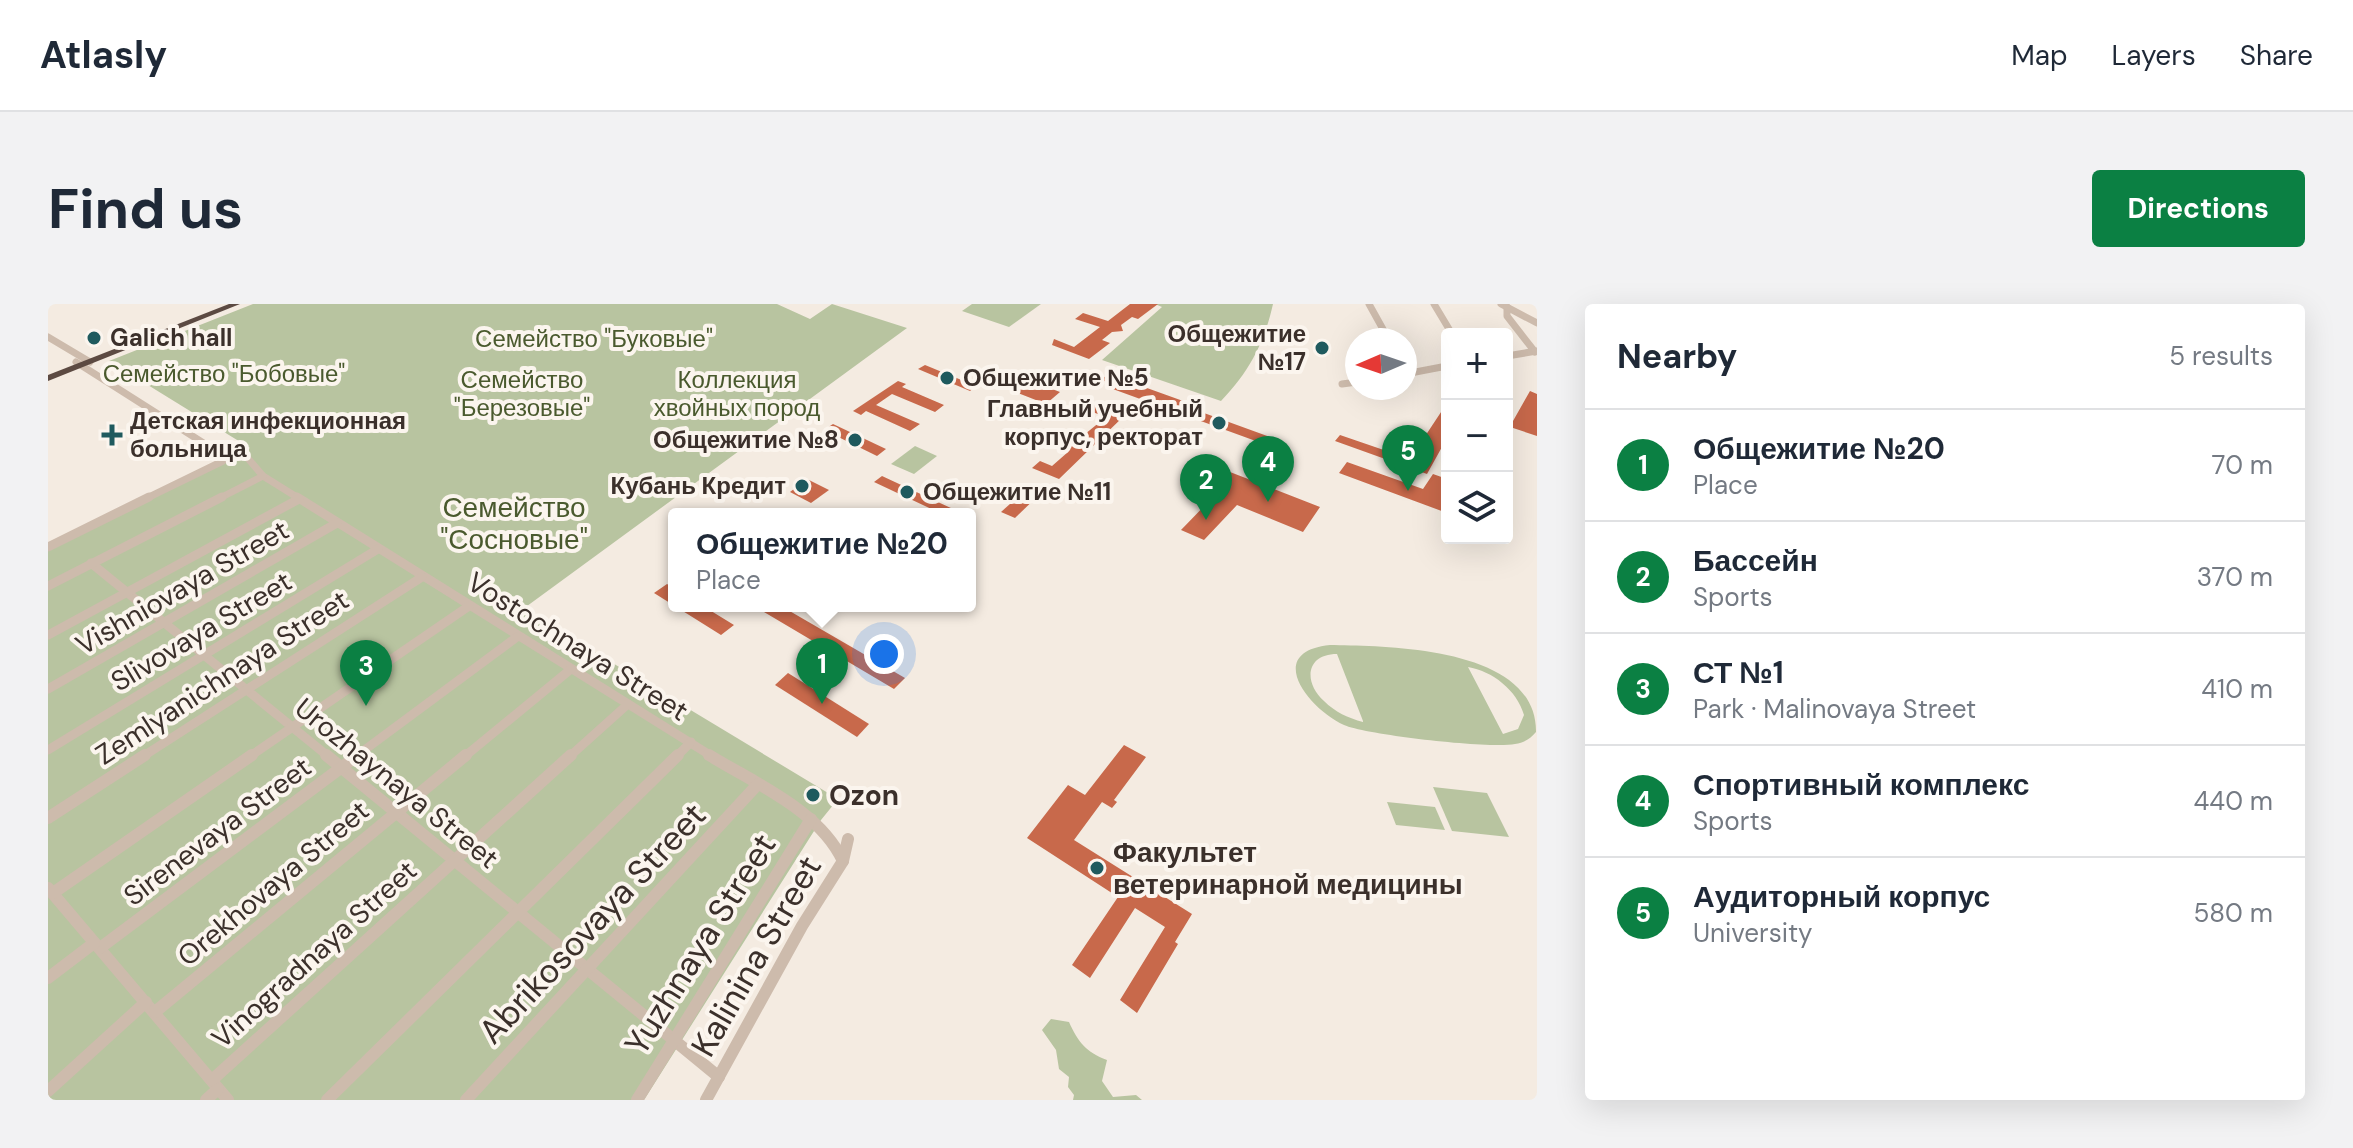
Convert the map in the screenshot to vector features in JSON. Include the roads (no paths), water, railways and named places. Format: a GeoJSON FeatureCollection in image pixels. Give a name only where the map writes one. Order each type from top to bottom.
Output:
{"type":"FeatureCollection","features":[{"type":"Feature","properties":{"kind":"highway"},"geometry":{"type":"LineString","coordinates":[[83,362],[226,304]]}},
{"type":"Feature","properties":{"kind":"highway"},"geometry":{"type":"LineString","coordinates":[[48,375],[236,304]]}},
{"type":"Feature","properties":{"kind":"street"},"geometry":{"type":"LineString","coordinates":[[1369,304],[1382,328]]}},
{"type":"Feature","properties":{"kind":"street"},"geometry":{"type":"LineString","coordinates":[[1434,304],[1448,328]]}},
{"type":"Feature","properties":{"kind":"street"},"geometry":{"type":"LineString","coordinates":[[1504,306],[1537,323]]}},
{"type":"Feature","properties":{"kind":"street"},"geometry":{"type":"LineString","coordinates":[[1504,306],[1507,316],[1536,352]]}},
{"type":"Feature","properties":{"kind":"street"},"geometry":{"type":"LineString","coordinates":[[48,337],[222,458],[219,465],[48,547]]}},
{"type":"Feature","properties":{"kind":"street"},"geometry":{"type":"LineString","coordinates":[[1513,355],[1536,352]]}},
{"type":"Feature","properties":{"kind":"street"},"geometry":{"type":"LineString","coordinates":[[1417,371],[1441,367]]}},
{"type":"Feature","properties":{"kind":"street","name":"Vostochnaya Street"},"geometry":{"type":"LineString","coordinates":[[245,455],[263,476],[811,819],[833,840],[843,861]]}},
{"type":"Feature","properties":{"kind":"street"},"geometry":{"type":"LineString","coordinates":[[48,586],[263,476]]}},
{"type":"Feature","properties":{"kind":"street"},"geometry":{"type":"LineString","coordinates":[[48,635],[299,499]]}},
{"type":"Feature","properties":{"kind":"street","name":"Vishniovaya Street"},"geometry":{"type":"LineString","coordinates":[[48,689],[337,523]]}},
{"type":"Feature","properties":{"kind":"street","name":"Slivovaya Street"},"geometry":{"type":"LineString","coordinates":[[48,750],[378,549]]}},
{"type":"Feature","properties":{"kind":"street","name":"Urozhaynaya Street"},"geometry":{"type":"LineString","coordinates":[[91,563],[719,1077]]}},
{"type":"Feature","properties":{"kind":"street","name":"Zemlyanichnaya Street"},"geometry":{"type":"LineString","coordinates":[[48,818],[422,577]]}},
{"type":"Feature","properties":{"kind":"street"},"geometry":{"type":"LineString","coordinates":[[219,1089],[51,890],[469,606]]}},
{"type":"Feature","properties":{"kind":"street","name":"Sirenevaya Street"},"geometry":{"type":"LineString","coordinates":[[48,978],[342,768],[517,637]]}},
{"type":"Feature","properties":{"kind":"street","name":"Orekhovaya Street"},"geometry":{"type":"LineString","coordinates":[[48,1091],[571,669]]}},
{"type":"Feature","properties":{"kind":"street","name":"Vinogradnaya Street"},"geometry":{"type":"LineString","coordinates":[[206,1100],[456,862],[628,704]]}},
{"type":"Feature","properties":{"kind":"street"},"geometry":{"type":"LineString","coordinates":[[327,1100],[691,742]]}},
{"type":"Feature","properties":{"kind":"street","name":"Abrikosovaya Street"},"geometry":{"type":"LineString","coordinates":[[466,1100],[758,784]]}},
{"type":"Feature","properties":{"kind":"street","name":"Yuzhnaya Street"},"geometry":{"type":"LineString","coordinates":[[637,1100],[811,819]]}},
{"type":"Feature","properties":{"kind":"street","name":"Kalinina Street"},"geometry":{"type":"LineString","coordinates":[[706,1100],[802,926],[843,861],[848,839]]}},
{"type":"Feature","properties":{"kind":"place","name":"Galich hall"},"geometry":{"type":"Point","coordinates":[94,338]}},
{"type":"Feature","properties":{"kind":"place","name":"Общежитие №17"},"geometry":{"type":"Point","coordinates":[1322,348]}},
{"type":"Feature","properties":{"kind":"place","name":"Общежитие №5"},"geometry":{"type":"Point","coordinates":[947,378]}},
{"type":"Feature","properties":{"kind":"place","name":"Главный учебный корпус, ректорат"},"geometry":{"type":"Point","coordinates":[1219,423]}},
{"type":"Feature","properties":{"kind":"place","name":"Детская инфекционная больница"},"geometry":{"type":"Point","coordinates":[112,435]}},
{"type":"Feature","properties":{"kind":"place","name":"Общежитие №8"},"geometry":{"type":"Point","coordinates":[855,440]}},
{"type":"Feature","properties":{"kind":"place","name":"Кубань Кредит"},"geometry":{"type":"Point","coordinates":[802,486]}},
{"type":"Feature","properties":{"kind":"place","name":"Аудиторный корпус"},"geometry":{"type":"Point","coordinates":[1408,491]}},
{"type":"Feature","properties":{"kind":"place","name":"Общежитие №11"},"geometry":{"type":"Point","coordinates":[907,492]}},
{"type":"Feature","properties":{"kind":"place","name":"Спортивный комплекс"},"geometry":{"type":"Point","coordinates":[1268,502]}},
{"type":"Feature","properties":{"kind":"place","name":"Бассейн"},"geometry":{"type":"Point","coordinates":[1206,520]}},
{"type":"Feature","properties":{"kind":"place","name":"Общежитие №20"},"geometry":{"type":"Point","coordinates":[822,704]}},
{"type":"Feature","properties":{"kind":"place","name":"СТ №1"},"geometry":{"type":"Point","coordinates":[366,706]}},
{"type":"Feature","properties":{"kind":"place","name":"Ozon"},"geometry":{"type":"Point","coordinates":[813,795]}},
{"type":"Feature","properties":{"kind":"place","name":"Факультет ветеринарной медицины"},"geometry":{"type":"Point","coordinates":[1097,868]}},
{"type":"Feature","properties":{"kind":"park label","name":"Семейство \"Буковые\""},"geometry":{"type":"Point","coordinates":[594,339]}},
{"type":"Feature","properties":{"kind":"park label","name":"Семейство \"Бобовые\""},"geometry":{"type":"Point","coordinates":[224,374]}},
{"type":"Feature","properties":{"kind":"park label","name":"Семейство \"Березовые\""},"geometry":{"type":"Point","coordinates":[522,394]}},
{"type":"Feature","properties":{"kind":"park label","name":"Коллекция хвойных пород"},"geometry":{"type":"Point","coordinates":[737,394]}},
{"type":"Feature","properties":{"kind":"park label","name":"Семейство \"Сосновые\""},"geometry":{"type":"Point","coordinates":[514,523]}}]}
